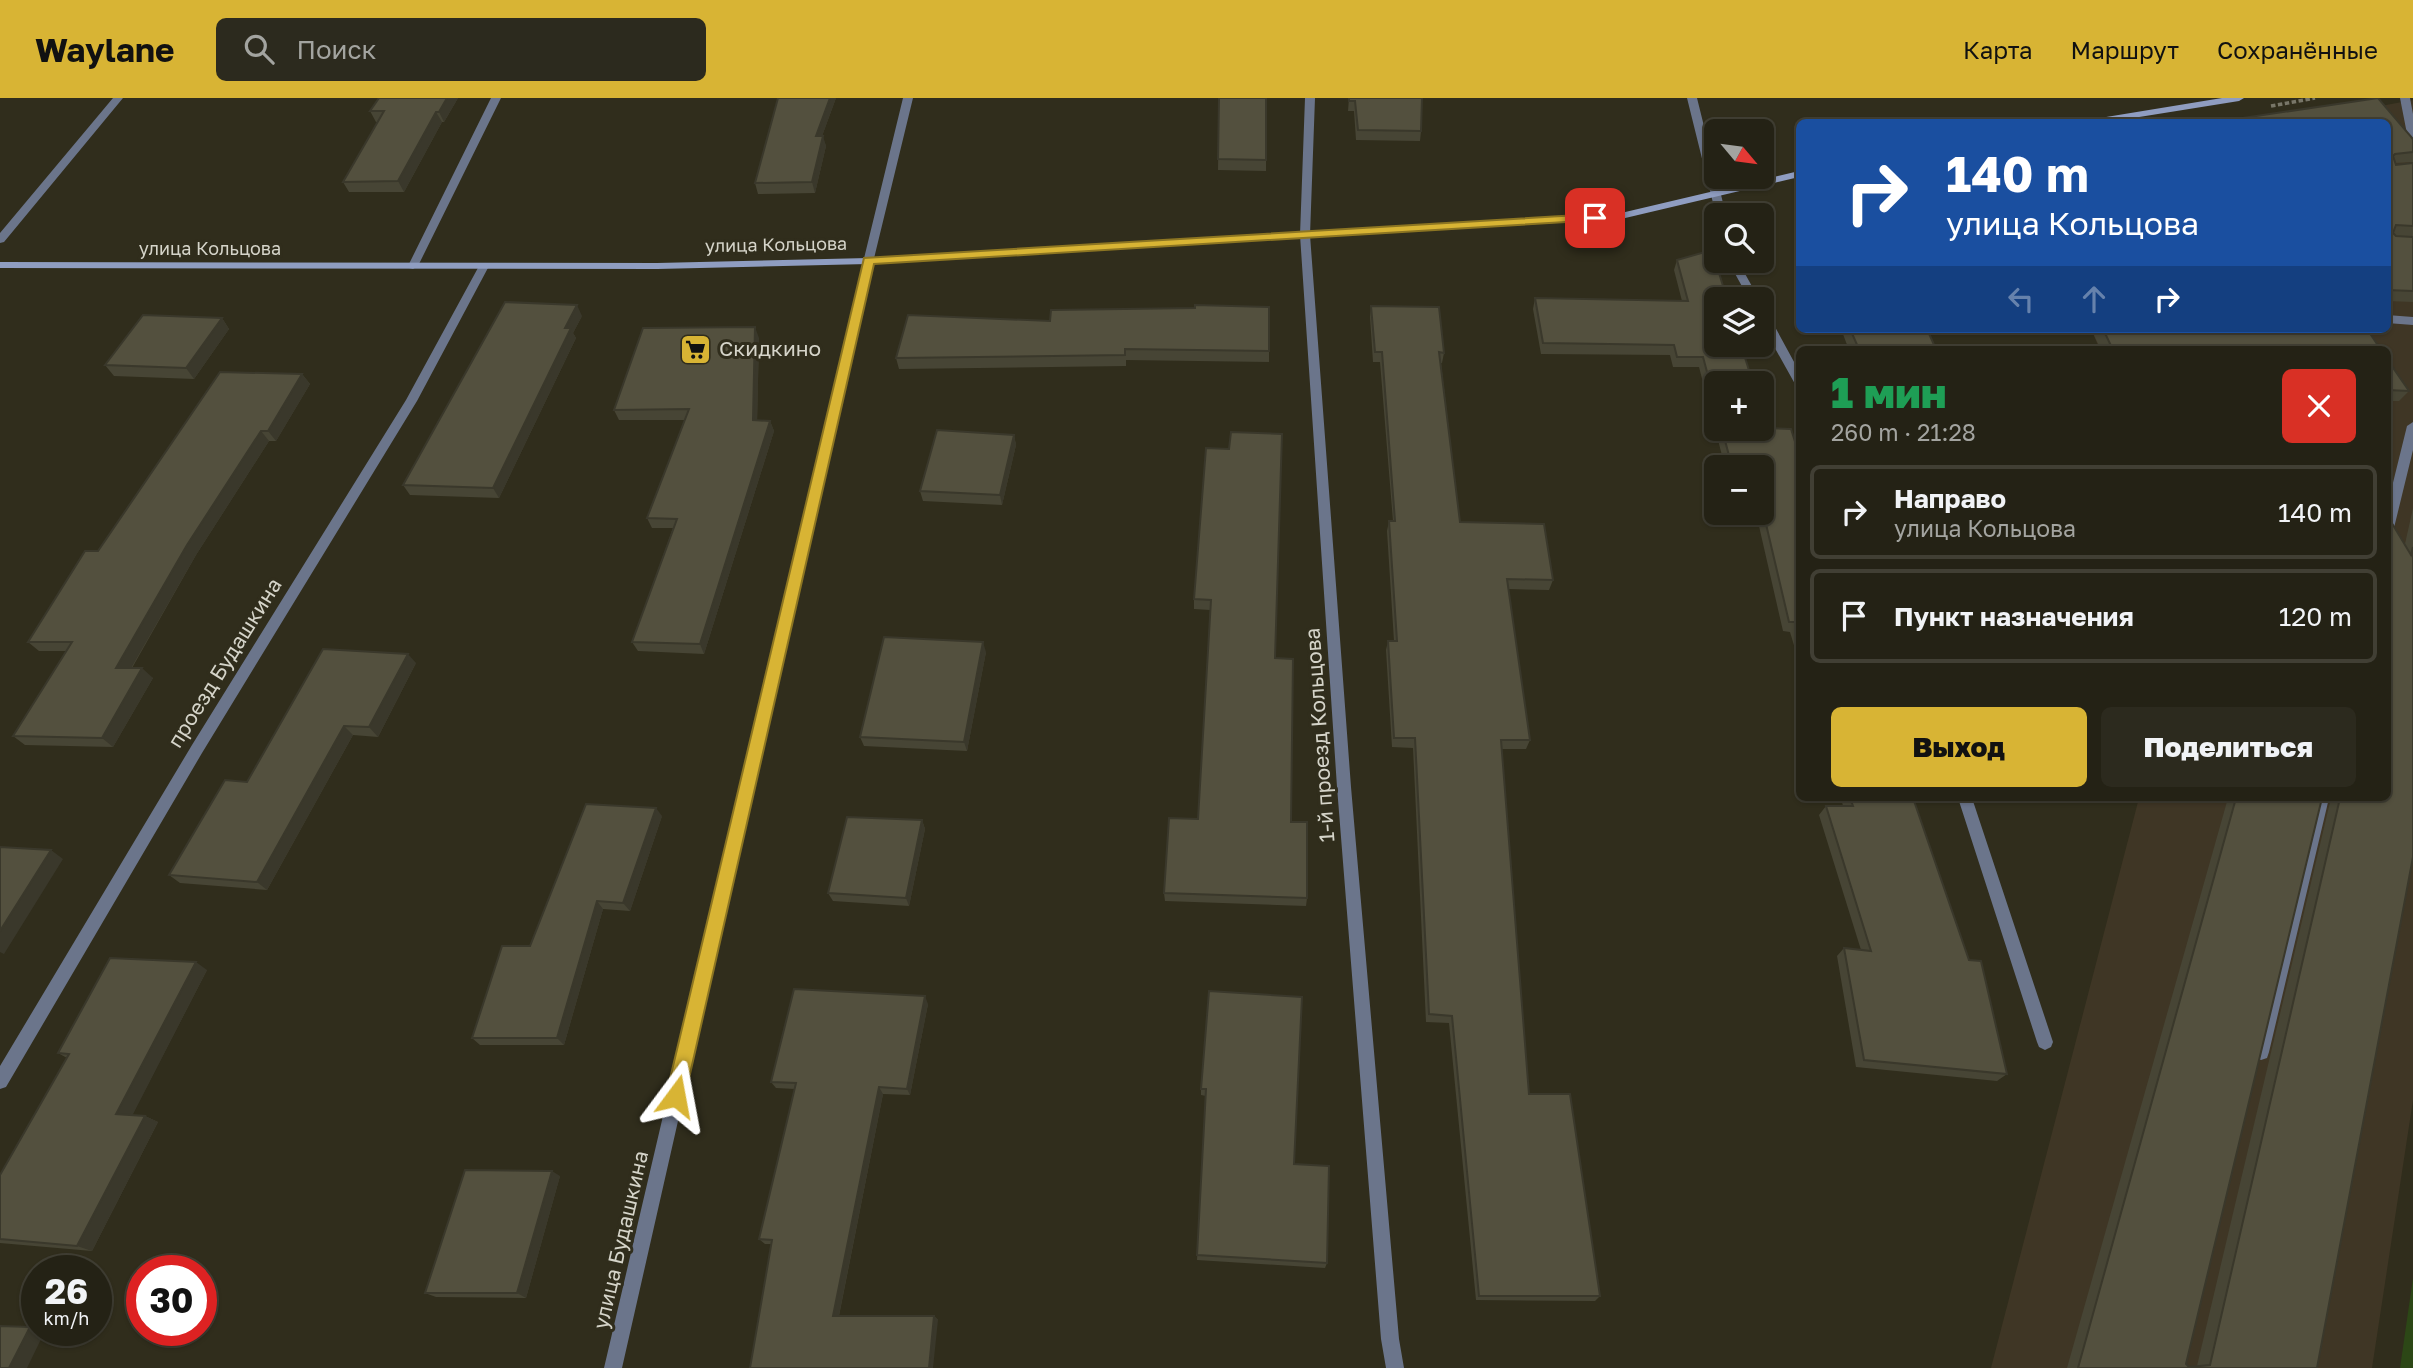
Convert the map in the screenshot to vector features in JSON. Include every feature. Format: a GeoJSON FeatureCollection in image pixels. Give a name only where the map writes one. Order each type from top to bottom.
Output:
{"type":"FeatureCollection","features":[{"type":"Feature","properties":{"kind":"street"},"geometry":{"type":"LineString","coordinates":[[0,240],[118,98]]}},
{"type":"Feature","properties":{"kind":"street"},"geometry":{"type":"LineString","coordinates":[[413,266],[496,98]]}},
{"type":"Feature","properties":{"kind":"street","name":"улица Будашкина"},"geometry":{"type":"LineString","coordinates":[[613,1368],[908,98]]}},
{"type":"Feature","properties":{"kind":"street","name":"1-й проезд Кольцова"},"geometry":{"type":"LineString","coordinates":[[1310,98],[1306,235],[1345,801],[1390,1339],[1395,1368]]}},
{"type":"Feature","properties":{"kind":"street"},"geometry":{"type":"LineString","coordinates":[[1692,98],[1718,203]]}},
{"type":"Feature","properties":{"kind":"street"},"geometry":{"type":"LineString","coordinates":[[2112,119],[2239,98]]}},
{"type":"Feature","properties":{"kind":"street"},"geometry":{"type":"LineString","coordinates":[[2405,98],[2413,139]]}},
{"type":"Feature","properties":{"kind":"street","name":"улица Кольцова"},"geometry":{"type":"LineString","coordinates":[[0,265],[657,266],[868,261],[1621,216],[1796,175]]}},
{"type":"Feature","properties":{"kind":"street","name":"проезд Будашкина"},"geometry":{"type":"LineString","coordinates":[[0,1081],[197,749],[411,401],[484,266]]}},
{"type":"Feature","properties":{"kind":"street"},"geometry":{"type":"LineString","coordinates":[[2391,319],[2413,321]]}},
{"type":"Feature","properties":{"kind":"street"},"geometry":{"type":"LineString","coordinates":[[1774,336],[1796,376]]}},
{"type":"Feature","properties":{"kind":"street"},"geometry":{"type":"LineString","coordinates":[[2391,516],[2413,426]]}},
{"type":"Feature","properties":{"kind":"street"},"geometry":{"type":"LineString","coordinates":[[1966,801],[2045,1042]]}},
{"type":"Feature","properties":{"kind":"street"},"geometry":{"type":"LineString","coordinates":[[2257,1069],[2321,801]]}},
{"type":"Feature","properties":{"kind":"shaded area"},"geometry":{"type":"Polygon","coordinates":[[[2413,100],[2413,1100],[2372,1368],[1991,1368],[2138,801],[2391,801],[2391,346],[2098,346],[2093,333],[2391,333],[2391,119],[2383,119],[2370,108],[2413,100]]]}},
{"type":"Feature","properties":{"kind":"green space"},"geometry":{"type":"Polygon","coordinates":[[[2413,1278],[2413,1368],[2400,1368],[2413,1278]]]}},
{"type":"Feature","properties":{"kind":"building"},"geometry":{"type":"Polygon","coordinates":[[[379,98],[447,98],[439,112],[436,112],[398,181],[343,182],[384,111],[370,111],[379,98]]]}},
{"type":"Feature","properties":{"kind":"building"},"geometry":{"type":"Polygon","coordinates":[[[778,98],[830,98],[816,136],[823,136],[812,182],[755,183],[778,98]]]}},
{"type":"Feature","properties":{"kind":"building"},"geometry":{"type":"Polygon","coordinates":[[[1219,98],[1266,98],[1266,160],[1218,159],[1219,98]]]}},
{"type":"Feature","properties":{"kind":"building"},"geometry":{"type":"Polygon","coordinates":[[[1349,98],[1422,98],[1421,131],[1358,130],[1355,101],[1349,101],[1349,98]]]}},
{"type":"Feature","properties":{"kind":"building"},"geometry":{"type":"Polygon","coordinates":[[[2378,98],[2413,139],[2413,152],[2393,156],[2396,165],[2413,163],[2413,226],[2396,225],[2393,233],[2396,236],[2413,237],[2413,291],[2391,290],[2391,119],[2236,119],[2378,98]]]}},
{"type":"Feature","properties":{"kind":"building"},"geometry":{"type":"Polygon","coordinates":[[[1704,252],[1704,273],[1719,273],[1723,287],[1704,287],[1704,357],[1745,357],[1749,371],[1707,371],[1703,357],[1677,357],[1674,345],[1543,343],[1535,298],[1688,301],[1677,260],[1704,252]]]}},
{"type":"Feature","properties":{"kind":"building"},"geometry":{"type":"Polygon","coordinates":[[[505,302],[577,305],[565,328],[571,328],[493,488],[403,485],[505,302]]]}},
{"type":"Feature","properties":{"kind":"building"},"geometry":{"type":"Polygon","coordinates":[[[1195,305],[1269,307],[1269,351],[1125,349],[1125,355],[896,358],[908,315],[1050,321],[1051,310],[1195,308],[1195,305]]]}},
{"type":"Feature","properties":{"kind":"building"},"geometry":{"type":"Polygon","coordinates":[[[1371,306],[1439,307],[1444,353],[1439,352],[1460,522],[1544,524],[1553,580],[1507,579],[1530,740],[1501,740],[1529,1094],[1570,1094],[1600,1296],[1479,1296],[1452,1016],[1429,1014],[1415,738],[1394,738],[1388,641],[1397,641],[1389,521],[1395,521],[1382,352],[1375,352],[1371,306]]]}},
{"type":"Feature","properties":{"kind":"building"},"geometry":{"type":"Polygon","coordinates":[[[143,315],[222,318],[186,368],[105,365],[143,315]]]}},
{"type":"Feature","properties":{"kind":"building"},"geometry":{"type":"Polygon","coordinates":[[[755,327],[753,420],[770,421],[700,644],[632,642],[677,519],[647,518],[689,409],[614,410],[643,328],[755,327]]]}},
{"type":"Feature","properties":{"kind":"building"},"geometry":{"type":"Polygon","coordinates":[[[1852,333],[1929,333],[1935,346],[1858,346],[1852,333]]]}},
{"type":"Feature","properties":{"kind":"building"},"geometry":{"type":"Polygon","coordinates":[[[2105,333],[2370,333],[2378,346],[2111,346],[2105,333]]]}},
{"type":"Feature","properties":{"kind":"building"},"geometry":{"type":"Polygon","coordinates":[[[2391,365],[2409,391],[2391,390],[2391,365]]]}},
{"type":"Feature","properties":{"kind":"building"},"geometry":{"type":"Polygon","coordinates":[[[220,372],[302,374],[268,431],[261,431],[187,545],[116,668],[142,668],[102,738],[13,736],[72,642],[28,642],[85,551],[98,551],[220,372]]]}},
{"type":"Feature","properties":{"kind":"building"},"geometry":{"type":"Polygon","coordinates":[[[1774,428],[1791,429],[1796,445],[1796,625],[1795,622],[1789,622],[1766,525],[1774,525],[1774,455],[1729,455],[1725,441],[1774,441],[1774,428]]]}},
{"type":"Feature","properties":{"kind":"building"},"geometry":{"type":"Polygon","coordinates":[[[937,430],[1014,435],[1000,495],[920,491],[937,430]]]}},
{"type":"Feature","properties":{"kind":"building"},"geometry":{"type":"Polygon","coordinates":[[[1231,432],[1282,434],[1275,658],[1293,659],[1291,822],[1307,822],[1307,898],[1164,893],[1169,818],[1198,819],[1211,600],[1194,599],[1206,448],[1229,449],[1231,432]]]}},
{"type":"Feature","properties":{"kind":"building"},"geometry":{"type":"Polygon","coordinates":[[[2391,522],[2411,555],[2413,547],[2413,857],[2317,1368],[2078,1368],[2235,801],[2321,801],[2186,1364],[2189,1367],[2210,1365],[2339,801],[2391,801],[2391,522]]]}},
{"type":"Feature","properties":{"kind":"building"},"geometry":{"type":"Polygon","coordinates":[[[884,637],[983,642],[964,742],[860,737],[884,637]]]}},
{"type":"Feature","properties":{"kind":"building"},"geometry":{"type":"Polygon","coordinates":[[[323,649],[408,654],[369,727],[344,726],[257,882],[169,875],[225,780],[247,782],[323,649]]]}},
{"type":"Feature","properties":{"kind":"building"},"geometry":{"type":"Polygon","coordinates":[[[1851,801],[1914,801],[1969,960],[1981,961],[2007,1074],[1864,1060],[1844,948],[1871,951],[1826,806],[1853,806],[1851,801]]]}},
{"type":"Feature","properties":{"kind":"building"},"geometry":{"type":"Polygon","coordinates":[[[586,804],[656,808],[623,903],[597,901],[557,1038],[472,1038],[502,946],[530,946],[586,804]]]}},
{"type":"Feature","properties":{"kind":"building"},"geometry":{"type":"Polygon","coordinates":[[[847,817],[922,820],[906,898],[828,893],[847,817]]]}},
{"type":"Feature","properties":{"kind":"building"},"geometry":{"type":"Polygon","coordinates":[[[0,847],[51,850],[0,931],[0,847]]]}},
{"type":"Feature","properties":{"kind":"building"},"geometry":{"type":"Polygon","coordinates":[[[110,958],[196,962],[116,1114],[145,1116],[77,1246],[0,1239],[0,1175],[69,1054],[58,1053],[110,958]]]}},
{"type":"Feature","properties":{"kind":"building"},"geometry":{"type":"Polygon","coordinates":[[[794,989],[925,996],[907,1089],[879,1087],[833,1316],[934,1316],[929,1368],[750,1368],[772,1240],[759,1239],[796,1083],[771,1082],[794,989]]]}},
{"type":"Feature","properties":{"kind":"building"},"geometry":{"type":"Polygon","coordinates":[[[1209,991],[1302,997],[1294,1164],[1329,1166],[1327,1263],[1197,1255],[1206,1089],[1201,1089],[1209,991]]]}},
{"type":"Feature","properties":{"kind":"building"},"geometry":{"type":"Polygon","coordinates":[[[465,1170],[552,1171],[517,1293],[425,1293],[465,1170]]]}},
{"type":"Feature","properties":{"kind":"building"},"geometry":{"type":"Polygon","coordinates":[[[0,1326],[21,1327],[21,1345],[9,1368],[0,1368],[0,1326]]]}},
{"type":"Feature","properties":{"kind":"place","name":"Скидкино"},"geometry":{"type":"Point","coordinates":[696,349]}},
{"type":"Feature","properties":{"kind":"route"},"geometry":{"type":"LineString","coordinates":[[676,1096],[868,261],[1595,218]]}}]}
